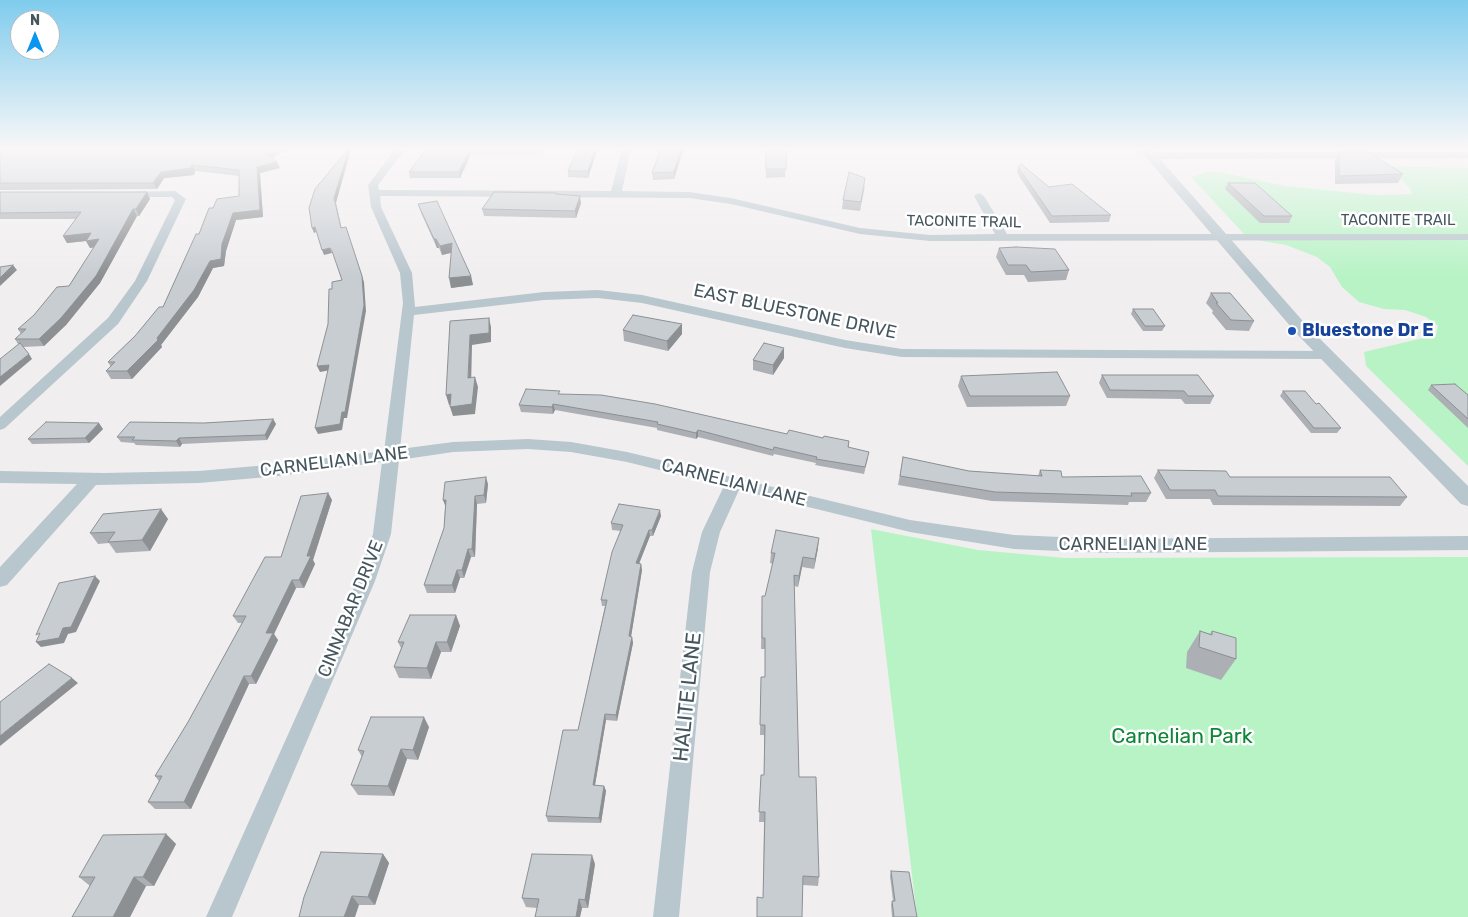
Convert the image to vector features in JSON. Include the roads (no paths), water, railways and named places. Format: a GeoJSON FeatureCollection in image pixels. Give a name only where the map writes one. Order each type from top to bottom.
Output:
{"type":"FeatureCollection","features":[{"type":"Feature","properties":{"kind":"street"},"geometry":{"type":"LineString","coordinates":[[1181,191],[1325,355],[1468,499]]}},
{"type":"Feature","properties":{"kind":"street","name":"TACONITE TRAIL"},"geometry":{"type":"LineString","coordinates":[[373,193],[676,194],[717,198],[853,230],[901,237],[1468,237]]}},
{"type":"Feature","properties":{"kind":"street","name":"CINNABAR DRIVE"},"geometry":{"type":"LineString","coordinates":[[220,917],[375,558],[386,514],[409,290],[406,273],[376,207],[373,193]]}},
{"type":"Feature","properties":{"kind":"street"},"geometry":{"type":"LineString","coordinates":[[0,425],[94,340],[120,311],[146,270],[180,201],[179,195],[110,194]]}},
{"type":"Feature","properties":{"kind":"street"},"geometry":{"type":"LineString","coordinates":[[979,196],[1003,238]]}},
{"type":"Feature","properties":{"kind":"street","name":"EAST BLUESTONE DRIVE"},"geometry":{"type":"LineString","coordinates":[[408,312],[544,296],[598,294],[642,299],[845,344],[902,353],[966,355],[1325,355]]}},
{"type":"Feature","properties":{"kind":"street","name":"CARNELIAN LANE"},"geometry":{"type":"LineString","coordinates":[[0,477],[162,479],[224,476],[483,444],[550,445],[627,457],[910,526],[1014,542],[1107,546],[1468,543]]}},
{"type":"Feature","properties":{"kind":"street"},"geometry":{"type":"LineString","coordinates":[[0,580],[91,479]]}},
{"type":"Feature","properties":{"kind":"street","name":"HALITE LANE"},"geometry":{"type":"LineString","coordinates":[[666,917],[701,572],[711,532],[734,483]]}},
{"type":"Feature","properties":{"kind":"place","name":"Bluestone Dr E"},"geometry":{"type":"Point","coordinates":[1292,331]}},
{"type":"Feature","properties":{"kind":"park label","name":"Carnelian Park"},"geometry":{"type":"Point","coordinates":[1182,737]}}]}
